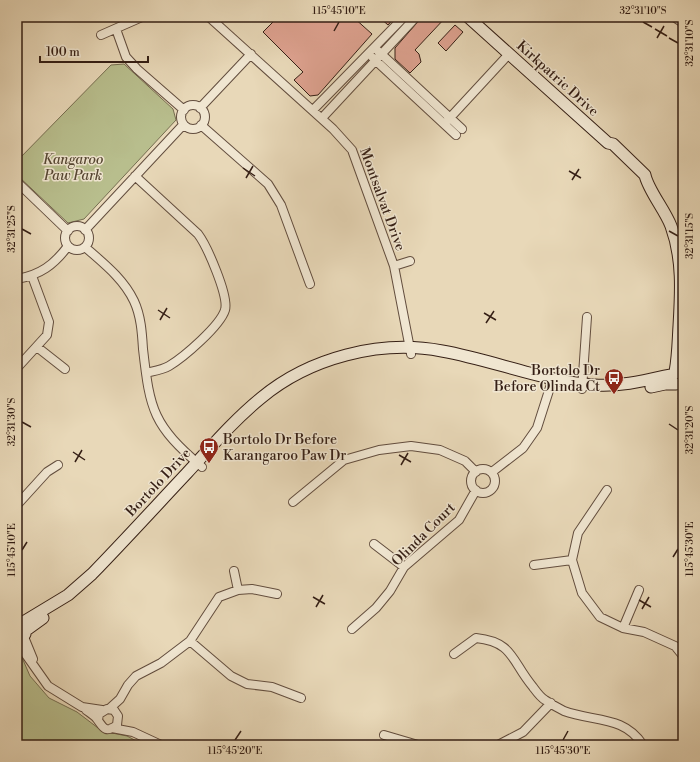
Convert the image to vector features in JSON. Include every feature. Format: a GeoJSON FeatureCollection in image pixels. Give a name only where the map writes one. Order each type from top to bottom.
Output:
{"type":"FeatureCollection","features":[{"type":"Feature","properties":{"kind":"street"},"geometry":{"type":"LineString","coordinates":[[101,35],[142,17]]}},
{"type":"Feature","properties":{"kind":"street","name":"Montsalvat Drive"},"geometry":{"type":"LineString","coordinates":[[209,17],[342,136],[352,150],[394,266],[411,351]]}},
{"type":"Feature","properties":{"kind":"street"},"geometry":{"type":"LineString","coordinates":[[313,110],[404,17]]}},
{"type":"Feature","properties":{"kind":"street"},"geometry":{"type":"LineString","coordinates":[[322,118],[416,17]]}},
{"type":"Feature","properties":{"kind":"street","name":"Kirkpatric Drive"},"geometry":{"type":"LineString","coordinates":[[469,17],[608,143],[609,149],[639,179],[646,181],[661,204],[671,226],[677,248],[681,287],[681,356],[679,381]]}},
{"type":"Feature","properties":{"kind":"street"},"geometry":{"type":"LineString","coordinates":[[674,17],[683,23]]}},
{"type":"Feature","properties":{"kind":"street"},"geometry":{"type":"LineString","coordinates":[[116,29],[126,57],[137,69],[184,110]]}},
{"type":"Feature","properties":{"kind":"street"},"geometry":{"type":"LineString","coordinates":[[371,50],[459,132]]}},
{"type":"Feature","properties":{"kind":"street"},"geometry":{"type":"LineString","coordinates":[[200,108],[251,54]]}},
{"type":"Feature","properties":{"kind":"street"},"geometry":{"type":"LineString","coordinates":[[447,121],[509,54]]}},
{"type":"Feature","properties":{"kind":"street"},"geometry":{"type":"LineString","coordinates":[[183,125],[181,117],[184,110],[190,106],[200,108]]}},
{"type":"Feature","properties":{"kind":"street"},"geometry":{"type":"LineString","coordinates":[[183,125],[194,129],[201,125],[204,118],[200,108]]}},
{"type":"Feature","properties":{"kind":"street"},"geometry":{"type":"LineString","coordinates":[[85,230],[183,125]]}},
{"type":"Feature","properties":{"kind":"street"},"geometry":{"type":"LineString","coordinates":[[201,125],[268,184],[275,193],[281,205],[310,284]]}},
{"type":"Feature","properties":{"kind":"street"},"geometry":{"type":"LineString","coordinates":[[135,176],[198,234],[206,244],[225,304],[225,309],[219,320],[190,349],[168,366],[146,373]]}},
{"type":"Feature","properties":{"kind":"street"},"geometry":{"type":"LineString","coordinates":[[17,182],[68,231]]}},
{"type":"Feature","properties":{"kind":"street"},"geometry":{"type":"LineString","coordinates":[[72,227],[79,227],[85,230],[89,238],[85,247],[78,250],[68,246],[65,237],[68,231],[72,227]]}},
{"type":"Feature","properties":{"kind":"street"},"geometry":{"type":"LineString","coordinates":[[17,279],[32,276],[60,256],[68,246]]}},
{"type":"Feature","properties":{"kind":"street"},"geometry":{"type":"LineString","coordinates":[[85,247],[123,281],[134,301],[140,321],[151,405],[160,424],[174,441],[199,465]]}},
{"type":"Feature","properties":{"kind":"street"},"geometry":{"type":"LineString","coordinates":[[394,266],[410,261]]}},
{"type":"Feature","properties":{"kind":"street"},"geometry":{"type":"LineString","coordinates":[[17,368],[47,335],[49,322],[32,276]]}},
{"type":"Feature","properties":{"kind":"street"},"geometry":{"type":"LineString","coordinates":[[582,386],[587,317]]}},
{"type":"Feature","properties":{"kind":"street"},"geometry":{"type":"LineString","coordinates":[[37,347],[65,369]]}},
{"type":"Feature","properties":{"kind":"street","name":"Bortolo Drive"},"geometry":{"type":"LineString","coordinates":[[20,633],[70,602],[92,583],[199,465],[252,414],[276,395],[304,378],[337,365],[364,358],[411,351],[553,381],[624,391],[679,381]]}},
{"type":"Feature","properties":{"kind":"street"},"geometry":{"type":"LineString","coordinates":[[492,472],[524,448],[537,428],[553,381]]}},
{"type":"Feature","properties":{"kind":"street"},"geometry":{"type":"LineString","coordinates":[[292,502],[344,460],[379,450],[411,446],[440,450],[465,461],[476,472]]}},
{"type":"Feature","properties":{"kind":"street"},"geometry":{"type":"LineString","coordinates":[[17,505],[47,472],[58,465]]}},
{"type":"Feature","properties":{"kind":"street"},"geometry":{"type":"LineString","coordinates":[[486,469],[492,472],[495,480],[494,487],[484,493],[476,490],[472,484],[472,479],[476,472],[486,469]]}},
{"type":"Feature","properties":{"kind":"street","name":"Olinda Court"},"geometry":{"type":"LineString","coordinates":[[352,629],[376,608],[390,591],[404,567],[459,520],[476,490]]}},
{"type":"Feature","properties":{"kind":"street"},"geometry":{"type":"LineString","coordinates":[[607,490],[578,533],[572,560],[582,593],[600,617],[623,628],[644,632],[675,646],[683,656]]}},
{"type":"Feature","properties":{"kind":"street"},"geometry":{"type":"LineString","coordinates":[[374,544],[404,567]]}},
{"type":"Feature","properties":{"kind":"street"},"geometry":{"type":"LineString","coordinates":[[534,565],[572,560]]}},
{"type":"Feature","properties":{"kind":"street"},"geometry":{"type":"LineString","coordinates":[[234,570],[238,590]]}},
{"type":"Feature","properties":{"kind":"street"},"geometry":{"type":"LineString","coordinates":[[98,720],[99,714],[120,699],[128,685],[136,676],[161,663],[190,641],[219,597],[238,590],[252,589],[277,594]]}},
{"type":"Feature","properties":{"kind":"street"},"geometry":{"type":"LineString","coordinates":[[623,628],[639,590]]}},
{"type":"Feature","properties":{"kind":"street"},"geometry":{"type":"LineString","coordinates":[[20,633],[38,671],[48,686],[82,707],[98,720],[102,727],[106,729],[112,728],[133,732],[161,745]]}},
{"type":"Feature","properties":{"kind":"street"},"geometry":{"type":"LineString","coordinates":[[454,654],[476,638],[492,640],[509,650],[524,676],[543,699],[563,711],[622,725],[632,732],[643,745]]}},
{"type":"Feature","properties":{"kind":"street"},"geometry":{"type":"LineString","coordinates":[[190,641],[231,676],[247,684],[272,687],[301,698]]}},
{"type":"Feature","properties":{"kind":"street"},"geometry":{"type":"LineString","coordinates":[[112,728],[117,725],[120,699]]}},
{"type":"Feature","properties":{"kind":"street"},"geometry":{"type":"LineString","coordinates":[[478,745],[498,745],[523,732],[551,703]]}},
{"type":"Feature","properties":{"kind":"street"},"geometry":{"type":"LineString","coordinates":[[82,707],[114,710],[118,717],[133,732]]}},
{"type":"Feature","properties":{"kind":"street"},"geometry":{"type":"LineString","coordinates":[[384,735],[418,745]]}},
{"type":"Feature","properties":{"kind":"green space","name":"Kangaroo Paw Park"},"geometry":{"type":"Polygon","coordinates":[[[124,64],[173,109],[176,120],[84,219],[68,223],[17,175],[18,160],[111,65],[124,64]]]}},
{"type":"Feature","properties":{"kind":"green space"},"geometry":{"type":"Polygon","coordinates":[[[17,646],[30,676],[49,698],[77,712],[102,731],[127,736],[144,745],[17,745],[17,646]]]}},
{"type":"Feature","properties":{"kind":"building"},"geometry":{"type":"Polygon","coordinates":[[[278,17],[353,17],[372,34],[318,95],[310,96],[294,80],[303,72],[263,32],[278,17]]]}},
{"type":"Feature","properties":{"kind":"building"},"geometry":{"type":"Polygon","coordinates":[[[379,17],[395,17],[388,25],[379,17]]]}},
{"type":"Feature","properties":{"kind":"building"},"geometry":{"type":"Polygon","coordinates":[[[422,17],[446,17],[415,50],[419,54],[421,62],[410,73],[395,59],[395,48],[422,17]]]}},
{"type":"Feature","properties":{"kind":"building"},"geometry":{"type":"Polygon","coordinates":[[[455,25],[463,32],[446,51],[438,43],[455,25]]]}},
{"type":"Feature","properties":{"kind":"place","name":"Bortolo Dr Before Olinda Ct"},"geometry":{"type":"Point","coordinates":[614,395]}},
{"type":"Feature","properties":{"kind":"place","name":"Bortolo Dr Before Karangaroo Paw Dr"},"geometry":{"type":"Point","coordinates":[209,464]}}]}
